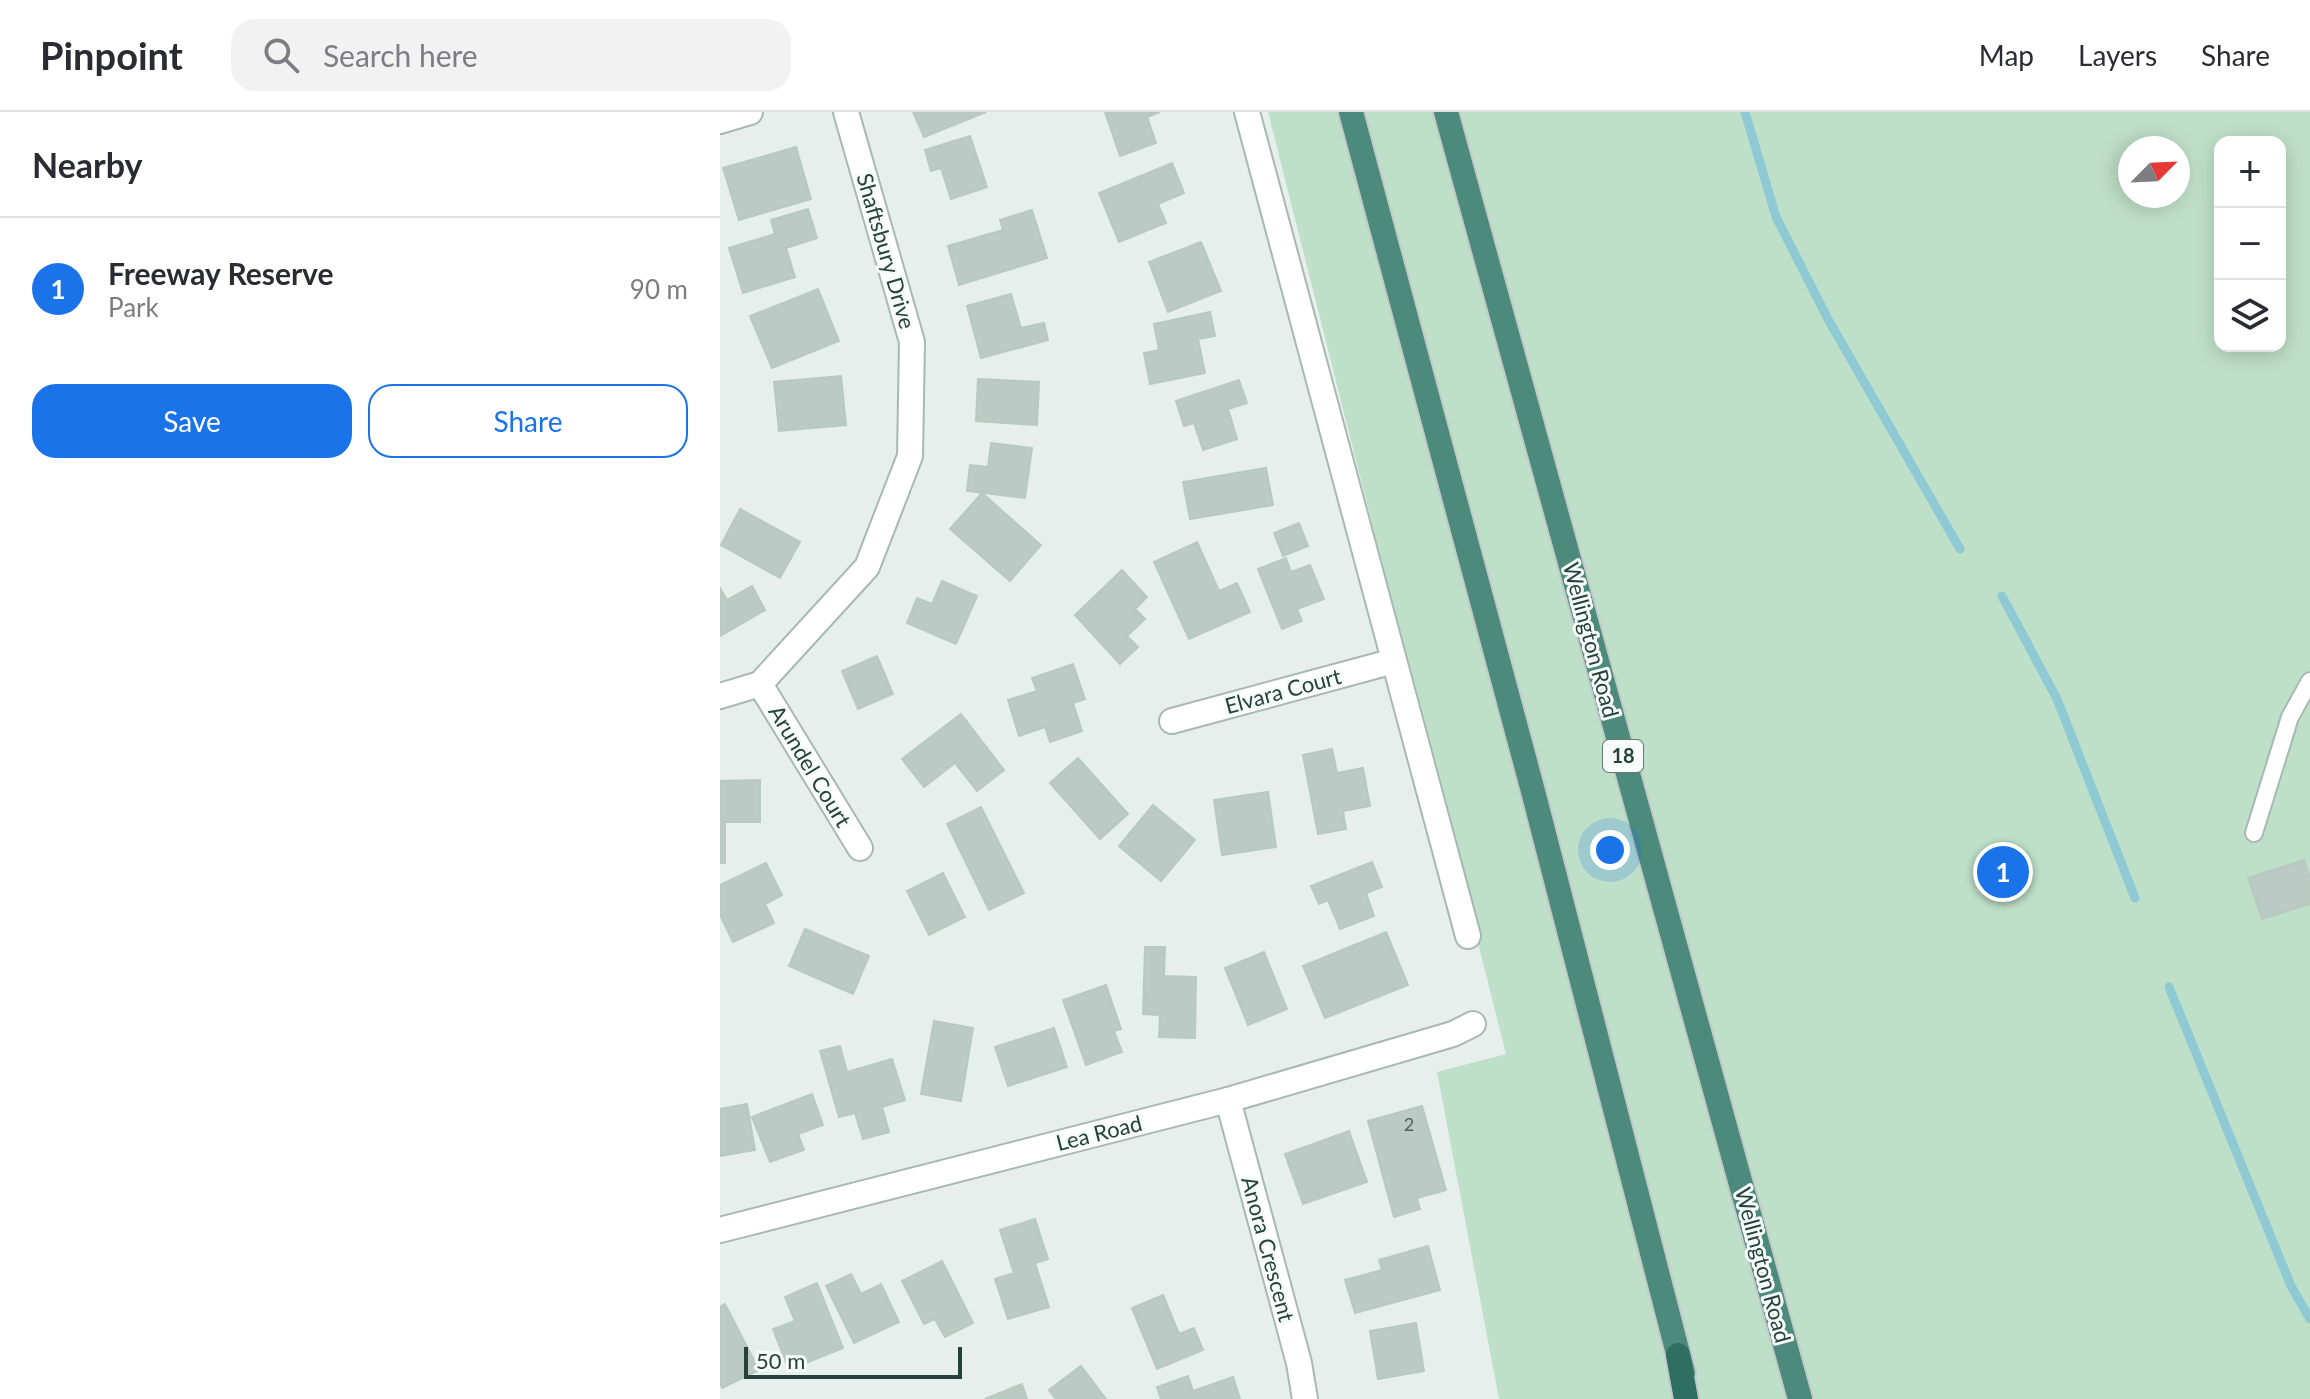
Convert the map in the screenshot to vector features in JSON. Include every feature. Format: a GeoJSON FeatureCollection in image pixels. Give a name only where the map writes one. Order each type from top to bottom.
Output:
{"type":"FeatureCollection","features":[{"type":"Feature","properties":{"kind":"highway"},"geometry":{"type":"LineString","coordinates":[[1351,112],[1534,795],[1688,1399]]}},
{"type":"Feature","properties":{"kind":"highway","name":"Wellington Road"},"geometry":{"type":"LineString","coordinates":[[1446,112],[1800,1399]]}},
{"type":"Feature","properties":{"kind":"street"},"geometry":{"type":"LineString","coordinates":[[720,121],[750,112]]}},
{"type":"Feature","properties":{"kind":"street","name":"Shaftsbury Drive"},"geometry":{"type":"LineString","coordinates":[[760,684],[867,567],[910,456],[912,342],[846,112]]}},
{"type":"Feature","properties":{"kind":"street"},"geometry":{"type":"LineString","coordinates":[[1247,112],[1468,936]]}},
{"type":"Feature","properties":{"kind":"street","name":"Elvara Court"},"geometry":{"type":"LineString","coordinates":[[1172,721],[1394,661]]}},
{"type":"Feature","properties":{"kind":"street"},"geometry":{"type":"LineString","coordinates":[[720,696],[760,684]]}},
{"type":"Feature","properties":{"kind":"street","name":"Arundel Court"},"geometry":{"type":"LineString","coordinates":[[760,684],[860,848]]}},
{"type":"Feature","properties":{"kind":"street","name":"Lea Road"},"geometry":{"type":"LineString","coordinates":[[720,1230],[1228,1100],[1453,1034],[1473,1024]]}},
{"type":"Feature","properties":{"kind":"street","name":"Anora Crescent"},"geometry":{"type":"LineString","coordinates":[[1228,1100],[1299,1363],[1305,1399]]}},
{"type":"Feature","properties":{"kind":"lane"},"geometry":{"type":"LineString","coordinates":[[2254,833],[2290,717],[2310,681]]}},
{"type":"Feature","properties":{"kind":"green space"},"geometry":{"type":"Polygon","coordinates":[[[1268,112],[2310,112],[2310,1399],[1499,1399],[1437,1072],[1506,1054],[1268,112]]]}},
{"type":"Feature","properties":{"kind":"building"},"geometry":{"type":"Polygon","coordinates":[[[913,112],[986,112],[924,137],[913,112]]]}},
{"type":"Feature","properties":{"kind":"building"},"geometry":{"type":"Polygon","coordinates":[[[1105,112],[1160,112],[1147,117],[1156,143],[1120,156],[1105,112]]]}},
{"type":"Feature","properties":{"kind":"building"},"geometry":{"type":"Polygon","coordinates":[[[970,136],[987,187],[951,199],[941,168],[931,171],[925,150],[970,136]]]}},
{"type":"Feature","properties":{"kind":"building"},"geometry":{"type":"Polygon","coordinates":[[[796,147],[811,199],[739,220],[723,168],[796,147]]]}},
{"type":"Feature","properties":{"kind":"building"},"geometry":{"type":"Polygon","coordinates":[[[1172,163],[1184,193],[1158,204],[1166,223],[1119,242],[1099,193],[1172,163]]]}},
{"type":"Feature","properties":{"kind":"building"},"geometry":{"type":"Polygon","coordinates":[[[808,209],[817,238],[786,248],[795,277],[743,293],[729,248],[775,234],[771,220],[808,209]]]}},
{"type":"Feature","properties":{"kind":"building"},"geometry":{"type":"Polygon","coordinates":[[[1032,210],[1047,258],[959,285],[948,246],[1003,230],[1000,220],[1032,210]]]}},
{"type":"Feature","properties":{"kind":"building"},"geometry":{"type":"Polygon","coordinates":[[[1201,242],[1221,291],[1168,312],[1149,262],[1201,242]]]}},
{"type":"Feature","properties":{"kind":"building"},"geometry":{"type":"Polygon","coordinates":[[[818,289],[839,341],[772,368],[750,316],[818,289]]]}},
{"type":"Feature","properties":{"kind":"building"},"geometry":{"type":"Polygon","coordinates":[[[1011,294],[1021,328],[1044,323],[1048,340],[981,358],[967,306],[1011,294]]]}},
{"type":"Feature","properties":{"kind":"building"},"geometry":{"type":"Polygon","coordinates":[[[1210,312],[1215,336],[1198,339],[1205,373],[1150,384],[1144,353],[1159,350],[1154,324],[1210,312]]]}},
{"type":"Feature","properties":{"kind":"building"},"geometry":{"type":"Polygon","coordinates":[[[841,376],[846,425],[779,431],[774,382],[841,376]]]}},
{"type":"Feature","properties":{"kind":"building"},"geometry":{"type":"Polygon","coordinates":[[[978,379],[1039,382],[1037,425],[976,421],[978,379]]]}},
{"type":"Feature","properties":{"kind":"building"},"geometry":{"type":"Polygon","coordinates":[[[1239,380],[1247,403],[1228,409],[1237,439],[1203,450],[1194,423],[1184,426],[1176,401],[1239,380]]]}},
{"type":"Feature","properties":{"kind":"building"},"geometry":{"type":"Polygon","coordinates":[[[991,443],[1032,448],[1025,498],[967,491],[970,465],[988,467],[991,443]]]}},
{"type":"Feature","properties":{"kind":"building"},"geometry":{"type":"Polygon","coordinates":[[[1266,468],[1273,505],[1190,519],[1183,482],[1266,468]]]}},
{"type":"Feature","properties":{"kind":"building"},"geometry":{"type":"Polygon","coordinates":[[[982,493],[1041,545],[1010,581],[950,529],[982,493]]]}},
{"type":"Feature","properties":{"kind":"building"},"geometry":{"type":"Polygon","coordinates":[[[740,509],[800,542],[780,578],[721,545],[740,509]]]}},
{"type":"Feature","properties":{"kind":"building"},"geometry":{"type":"Polygon","coordinates":[[[1299,523],[1308,546],[1283,556],[1274,533],[1299,523]]]}},
{"type":"Feature","properties":{"kind":"building"},"geometry":{"type":"Polygon","coordinates":[[[1197,542],[1219,591],[1237,583],[1250,612],[1189,639],[1154,562],[1197,542]]]}},
{"type":"Feature","properties":{"kind":"building"},"geometry":{"type":"Polygon","coordinates":[[[1286,558],[1291,572],[1310,565],[1324,599],[1297,609],[1302,621],[1282,629],[1258,569],[1286,558]]]}},
{"type":"Feature","properties":{"kind":"building"},"geometry":{"type":"Polygon","coordinates":[[[1122,570],[1147,597],[1135,609],[1145,619],[1127,636],[1138,647],[1120,664],[1075,615],[1122,570]]]}},
{"type":"Feature","properties":{"kind":"building"},"geometry":{"type":"Polygon","coordinates":[[[942,581],[977,596],[956,644],[907,623],[917,598],[932,604],[942,581]]]}},
{"type":"Feature","properties":{"kind":"building"},"geometry":{"type":"Polygon","coordinates":[[[752,586],[765,610],[720,636],[720,588],[727,600],[752,586]]]}},
{"type":"Feature","properties":{"kind":"building"},"geometry":{"type":"Polygon","coordinates":[[[877,656],[893,694],[858,709],[842,671],[877,656]]]}},
{"type":"Feature","properties":{"kind":"building"},"geometry":{"type":"Polygon","coordinates":[[[1073,664],[1085,699],[1073,703],[1082,731],[1050,742],[1045,727],[1019,736],[1008,700],[1037,691],[1032,678],[1073,664]]]}},
{"type":"Feature","properties":{"kind":"building"},"geometry":{"type":"Polygon","coordinates":[[[961,714],[1004,770],[977,791],[955,763],[924,787],[902,759],[961,714]]]}},
{"type":"Feature","properties":{"kind":"building"},"geometry":{"type":"Polygon","coordinates":[[[1332,749],[1337,773],[1363,768],[1370,806],[1343,811],[1346,829],[1318,834],[1303,755],[1332,749]]]}},
{"type":"Feature","properties":{"kind":"building"},"geometry":{"type":"Polygon","coordinates":[[[1078,758],[1128,814],[1100,839],[1050,783],[1078,758]]]}},
{"type":"Feature","properties":{"kind":"building"},"geometry":{"type":"Polygon","coordinates":[[[760,780],[760,822],[725,822],[725,863],[720,863],[720,781],[760,780]]]}},
{"type":"Feature","properties":{"kind":"building"},"geometry":{"type":"Polygon","coordinates":[[[1268,792],[1276,847],[1222,855],[1214,800],[1268,792]]]}},
{"type":"Feature","properties":{"kind":"building"},"geometry":{"type":"Polygon","coordinates":[[[1153,805],[1195,840],[1161,881],[1119,846],[1153,805]]]}},
{"type":"Feature","properties":{"kind":"building"},"geometry":{"type":"Polygon","coordinates":[[[981,807],[1024,893],[989,910],[947,824],[981,807]]]}},
{"type":"Feature","properties":{"kind":"building"},"geometry":{"type":"Polygon","coordinates":[[[2304,860],[2310,879],[2310,904],[2262,919],[2248,878],[2304,860]]]}},
{"type":"Feature","properties":{"kind":"building"},"geometry":{"type":"Polygon","coordinates":[[[1372,862],[1382,887],[1366,893],[1374,916],[1340,929],[1328,900],[1319,904],[1311,886],[1372,862]]]}},
{"type":"Feature","properties":{"kind":"building"},"geometry":{"type":"Polygon","coordinates":[[[766,863],[782,895],[765,904],[774,923],[733,942],[720,915],[720,885],[766,863]]]}},
{"type":"Feature","properties":{"kind":"building"},"geometry":{"type":"Polygon","coordinates":[[[943,873],[965,917],[929,935],[907,891],[943,873]]]}},
{"type":"Feature","properties":{"kind":"building"},"geometry":{"type":"Polygon","coordinates":[[[805,929],[869,956],[853,994],[789,966],[805,929]]]}},
{"type":"Feature","properties":{"kind":"building"},"geometry":{"type":"Polygon","coordinates":[[[1386,932],[1408,985],[1325,1018],[1303,966],[1386,932]]]}},
{"type":"Feature","properties":{"kind":"building"},"geometry":{"type":"Polygon","coordinates":[[[1145,947],[1165,947],[1164,976],[1196,977],[1195,1038],[1159,1037],[1160,1015],[1143,1014],[1145,947]]]}},
{"type":"Feature","properties":{"kind":"building"},"geometry":{"type":"Polygon","coordinates":[[[1264,952],[1287,1009],[1248,1025],[1225,968],[1264,952]]]}},
{"type":"Feature","properties":{"kind":"building"},"geometry":{"type":"Polygon","coordinates":[[[1106,985],[1121,1029],[1114,1031],[1122,1052],[1086,1065],[1063,1000],[1106,985]]]}},
{"type":"Feature","properties":{"kind":"building"},"geometry":{"type":"Polygon","coordinates":[[[934,1021],[973,1028],[961,1101],[921,1094],[934,1021]]]}},
{"type":"Feature","properties":{"kind":"building"},"geometry":{"type":"Polygon","coordinates":[[[1054,1028],[1067,1067],[1008,1086],[995,1047],[1054,1028]]]}},
{"type":"Feature","properties":{"kind":"building"},"geometry":{"type":"Polygon","coordinates":[[[840,1046],[847,1072],[892,1059],[905,1100],[882,1107],[889,1132],[863,1139],[855,1113],[839,1117],[820,1051],[840,1046]]]}},
{"type":"Feature","properties":{"kind":"building"},"geometry":{"type":"Polygon","coordinates":[[[812,1094],[823,1125],[798,1134],[804,1150],[770,1162],[752,1117],[812,1094]]]}},
{"type":"Feature","properties":{"kind":"building"},"geometry":{"type":"Polygon","coordinates":[[[747,1104],[755,1150],[720,1156],[720,1109],[747,1104]]]}},
{"type":"Feature","properties":{"kind":"building"},"geometry":{"type":"Polygon","coordinates":[[[1422,1106],[1446,1190],[1417,1198],[1420,1209],[1394,1217],[1368,1121],[1422,1106]]]}},
{"type":"Feature","properties":{"kind":"building"},"geometry":{"type":"Polygon","coordinates":[[[1349,1131],[1367,1182],[1303,1204],[1285,1154],[1349,1131]]]}},
{"type":"Feature","properties":{"kind":"building"},"geometry":{"type":"Polygon","coordinates":[[[1035,1219],[1048,1259],[1035,1263],[1049,1307],[1008,1319],[995,1279],[1014,1273],[1000,1230],[1035,1219]]]}},
{"type":"Feature","properties":{"kind":"building"},"geometry":{"type":"Polygon","coordinates":[[[1428,1246],[1440,1290],[1355,1313],[1345,1280],[1382,1270],[1379,1260],[1428,1246]]]}},
{"type":"Feature","properties":{"kind":"building"},"geometry":{"type":"Polygon","coordinates":[[[942,1261],[973,1323],[945,1337],[935,1319],[924,1324],[902,1281],[942,1261]]]}},
{"type":"Feature","properties":{"kind":"building"},"geometry":{"type":"Polygon","coordinates":[[[851,1274],[861,1294],[881,1284],[899,1322],[854,1343],[826,1286],[851,1274]]]}},
{"type":"Feature","properties":{"kind":"building"},"geometry":{"type":"Polygon","coordinates":[[[817,1283],[843,1348],[789,1370],[773,1329],[795,1321],[785,1297],[817,1283]]]}},
{"type":"Feature","properties":{"kind":"building"},"geometry":{"type":"Polygon","coordinates":[[[1163,1295],[1179,1334],[1194,1328],[1203,1350],[1157,1369],[1132,1308],[1163,1295]]]}},
{"type":"Feature","properties":{"kind":"building"},"geometry":{"type":"Polygon","coordinates":[[[725,1304],[759,1370],[722,1388],[720,1307],[725,1304]]]}},
{"type":"Feature","properties":{"kind":"building"},"geometry":{"type":"Polygon","coordinates":[[[1416,1323],[1424,1371],[1378,1379],[1370,1331],[1416,1323]]]}},
{"type":"Feature","properties":{"kind":"building"},"geometry":{"type":"Polygon","coordinates":[[[1081,1366],[1106,1399],[1056,1399],[1049,1390],[1081,1366]]]}},
{"type":"Feature","properties":{"kind":"building"},"geometry":{"type":"Polygon","coordinates":[[[1188,1376],[1193,1391],[1233,1377],[1240,1399],[1161,1399],[1157,1387],[1188,1376]]]}},
{"type":"Feature","properties":{"kind":"building"},"geometry":{"type":"Polygon","coordinates":[[[1022,1384],[1027,1399],[985,1399],[1022,1384]]]}},
{"type":"Feature","properties":{"kind":"waterway"},"geometry":{"type":"LineString","coordinates":[[1745,112],[1776,217],[1829,321],[1960,549]]}},
{"type":"Feature","properties":{"kind":"waterway"},"geometry":{"type":"LineString","coordinates":[[2002,596],[2057,699],[2135,898]]}},
{"type":"Feature","properties":{"kind":"waterway"},"geometry":{"type":"LineString","coordinates":[[2169,987],[2291,1286],[2310,1319]]}},
{"type":"Feature","properties":{"kind":"place","name":"Freeway Reserve"},"geometry":{"type":"Point","coordinates":[2003,872]}}]}
